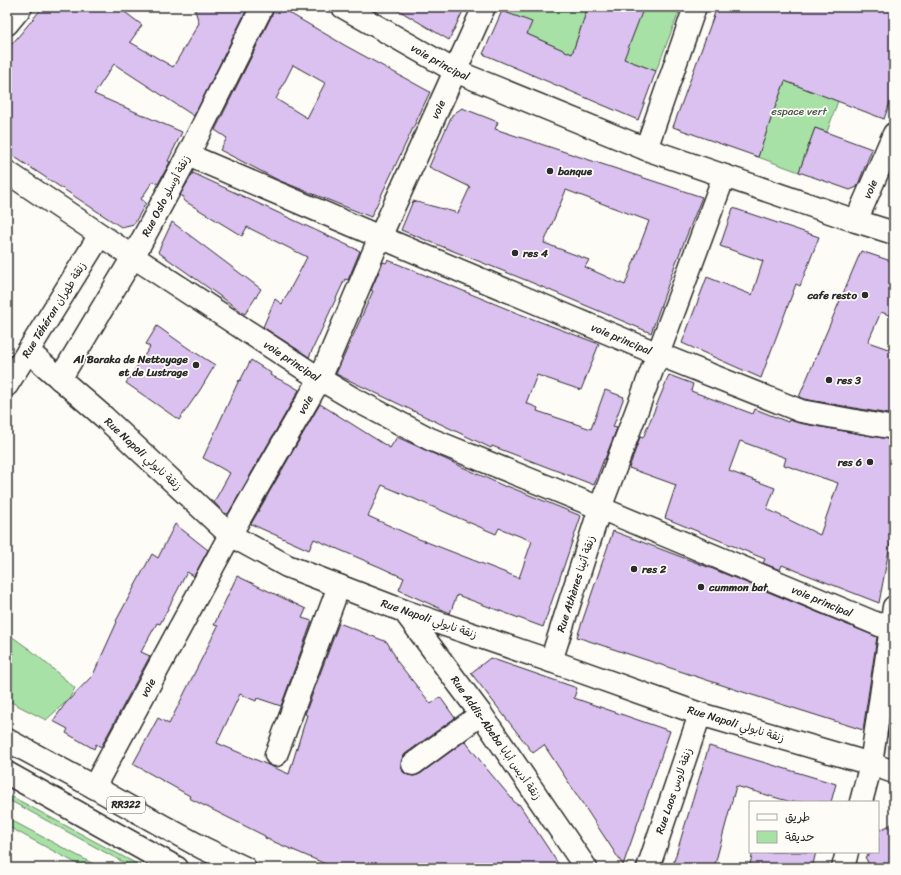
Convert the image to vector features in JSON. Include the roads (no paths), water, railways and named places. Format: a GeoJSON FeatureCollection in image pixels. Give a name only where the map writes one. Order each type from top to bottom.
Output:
{"type":"FeatureCollection","features":[{"type":"Feature","properties":{"kind":"street"},"geometry":{"type":"LineString","coordinates":[[7,24],[21,7]]}},
{"type":"Feature","properties":{"kind":"street","name":"Rue Oslo زنقة أوسلو"},"geometry":{"type":"LineString","coordinates":[[60,379],[133,257],[188,155],[262,7]]}},
{"type":"Feature","properties":{"kind":"street","name":"voie principal"},"geometry":{"type":"LineString","coordinates":[[343,7],[455,71],[646,149],[894,233]]}},
{"type":"Feature","properties":{"kind":"street","name":"voie"},"geometry":{"type":"LineString","coordinates":[[94,787],[230,535],[320,379],[380,237],[484,7]]}},
{"type":"Feature","properties":{"kind":"street"},"geometry":{"type":"LineString","coordinates":[[646,149],[695,7]]}},
{"type":"Feature","properties":{"kind":"street","name":"voie"},"geometry":{"type":"LineString","coordinates":[[856,221],[894,134]]}},
{"type":"Feature","properties":{"kind":"street","name":"voie principal"},"geometry":{"type":"LineString","coordinates":[[188,155],[658,354],[801,411],[894,428]]}},
{"type":"Feature","properties":{"kind":"street","name":"voie principal"},"geometry":{"type":"LineString","coordinates":[[7,172],[133,257],[320,379],[430,440],[600,508],[892,630]]}},
{"type":"Feature","properties":{"kind":"street","name":"voie principal"},"geometry":{"type":"LineString","coordinates":[[600,508],[724,176]]}},
{"type":"Feature","properties":{"kind":"street","name":"Rue Téhéran زنقة طهران"},"geometry":{"type":"LineString","coordinates":[[7,384],[100,235]]}},
{"type":"Feature","properties":{"kind":"street","name":"Rue Napoli زنقة نابولي"},"geometry":{"type":"LineString","coordinates":[[28,351],[104,417],[230,535],[287,566],[404,611],[700,714],[894,772]]}},
{"type":"Feature","properties":{"kind":"street","name":"Rue Athènes زنقة أثينا"},"geometry":{"type":"LineString","coordinates":[[551,661],[600,508]]}},
{"type":"Feature","properties":{"kind":"street"},"geometry":{"type":"LineString","coordinates":[[276,755],[339,586]]}},
{"type":"Feature","properties":{"kind":"street"},"geometry":{"type":"LineString","coordinates":[[861,801],[871,764],[892,630],[894,607]]}},
{"type":"Feature","properties":{"kind":"street","name":"Rue Addis-Abeba زنقة أديس أبابا"},"geometry":{"type":"LineString","coordinates":[[404,611],[481,714],[586,868]]}},
{"type":"Feature","properties":{"kind":"street"},"geometry":{"type":"LineString","coordinates":[[413,764],[481,714]]}},
{"type":"Feature","properties":{"kind":"street","name":"Rue Laos زنقة لاوس"},"geometry":{"type":"LineString","coordinates":[[648,868],[700,714]]}},
{"type":"Feature","properties":{"kind":"street","name":"RR322"},"geometry":{"type":"LineString","coordinates":[[7,740],[203,848],[245,868]]}},
{"type":"Feature","properties":{"kind":"street","name":"RR322"},"geometry":{"type":"LineString","coordinates":[[7,773],[177,868]]}},
{"type":"Feature","properties":{"kind":"street"},"geometry":{"type":"LineString","coordinates":[[843,868],[847,853]]}},
{"type":"Feature","properties":{"kind":"place","name":"banque"},"geometry":{"type":"Point","coordinates":[550,171]}},
{"type":"Feature","properties":{"kind":"place","name":"res 4"},"geometry":{"type":"Point","coordinates":[515,253]}},
{"type":"Feature","properties":{"kind":"place","name":"cafe resto"},"geometry":{"type":"Point","coordinates":[865,295]}},
{"type":"Feature","properties":{"kind":"place","name":"Al Baraka de Nettoyage et de Lustrage"},"geometry":{"type":"Point","coordinates":[196,365]}},
{"type":"Feature","properties":{"kind":"place","name":"res 3"},"geometry":{"type":"Point","coordinates":[829,380]}},
{"type":"Feature","properties":{"kind":"place","name":"res 6"},"geometry":{"type":"Point","coordinates":[870,462]}},
{"type":"Feature","properties":{"kind":"place","name":"res 2"},"geometry":{"type":"Point","coordinates":[634,569]}},
{"type":"Feature","properties":{"kind":"place","name":"cummon bat"},"geometry":{"type":"Point","coordinates":[701,587]}},
{"type":"Feature","properties":{"kind":"park label","name":"espace vert"},"geometry":{"type":"Point","coordinates":[799,111]}}]}
